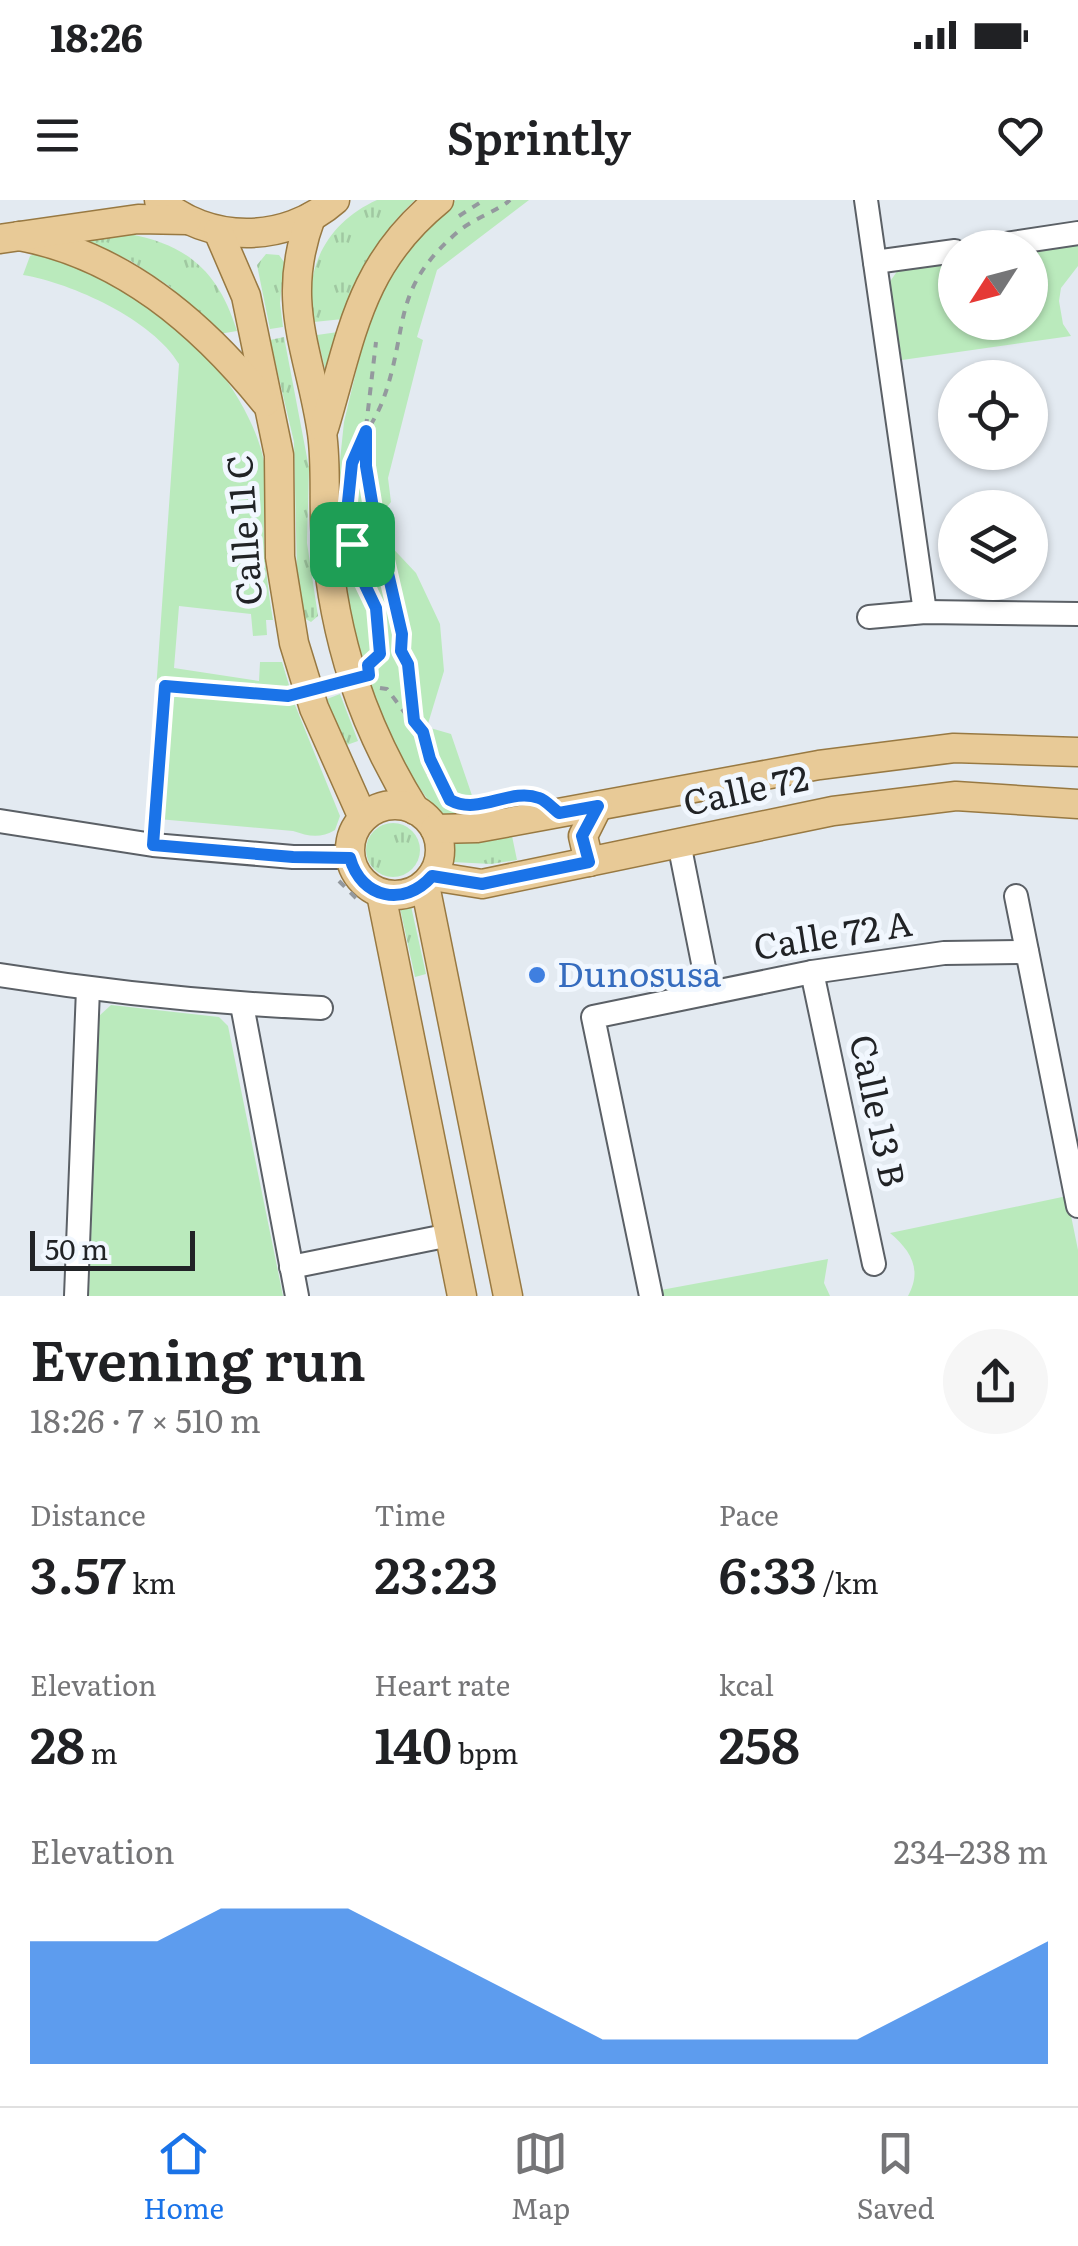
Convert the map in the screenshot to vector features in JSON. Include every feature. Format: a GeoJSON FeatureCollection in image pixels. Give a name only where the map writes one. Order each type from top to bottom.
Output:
{"type":"FeatureCollection","features":[{"type":"Feature","properties":{"kind":"main road"},"geometry":{"type":"LineString","coordinates":[[158,200],[187,220],[218,231],[266,232],[311,218],[334,200]]}},
{"type":"Feature","properties":{"kind":"main road"},"geometry":{"type":"LineString","coordinates":[[322,434],[353,328],[375,273],[400,236],[444,212]]}},
{"type":"Feature","properties":{"kind":"main road"},"geometry":{"type":"LineString","coordinates":[[311,218],[297,272],[296,319],[322,434],[327,549],[339,634],[360,677],[372,735],[440,848],[428,881],[508,1296]]}},
{"type":"Feature","properties":{"kind":"main road"},"geometry":{"type":"LineString","coordinates":[[10,238],[138,219],[187,220]]}},
{"type":"Feature","properties":{"kind":"main road","name":"Calle 11 C"},"geometry":{"type":"LineString","coordinates":[[218,231],[246,296],[279,454],[280,558],[294,643],[308,691],[363,818]]}},
{"type":"Feature","properties":{"kind":"main road"},"geometry":{"type":"LineString","coordinates":[[10,238],[52,242],[153,292],[220,350],[270,407]]}},
{"type":"Feature","properties":{"kind":"main road"},"geometry":{"type":"LineString","coordinates":[[294,643],[339,634]]}},
{"type":"Feature","properties":{"kind":"main road","name":"Calle 72"},"geometry":{"type":"LineString","coordinates":[[425,820],[477,828],[819,765],[954,748],[1078,752]]}},
{"type":"Feature","properties":{"kind":"main road","name":"Calle 72"},"geometry":{"type":"LineString","coordinates":[[428,881],[482,884],[832,811],[956,796],[1078,804]]}},
{"type":"Feature","properties":{"kind":"main road"},"geometry":{"type":"LineString","coordinates":[[425,820],[393,805],[382,806],[363,818],[351,836],[350,858],[357,876],[382,894],[404,895],[428,881]]}},
{"type":"Feature","properties":{"kind":"main road"},"geometry":{"type":"LineString","coordinates":[[589,862],[582,836],[598,806]]}},
{"type":"Feature","properties":{"kind":"main road"},"geometry":{"type":"LineString","coordinates":[[382,894],[462,1296]]}},
{"type":"Feature","properties":{"kind":"main road"},"geometry":{"type":"LineString","coordinates":[[405,1011],[449,1002]]}},
{"type":"Feature","properties":{"kind":"street"},"geometry":{"type":"LineString","coordinates":[[866,200],[925,612]]}},
{"type":"Feature","properties":{"kind":"street"},"geometry":{"type":"LineString","coordinates":[[1048,238],[1078,233]]}},
{"type":"Feature","properties":{"kind":"street"},"geometry":{"type":"LineString","coordinates":[[875,262],[938,253]]}},
{"type":"Feature","properties":{"kind":"street"},"geometry":{"type":"LineString","coordinates":[[869,618],[925,612],[1078,614]]}},
{"type":"Feature","properties":{"kind":"street"},"geometry":{"type":"LineString","coordinates":[[0,821],[153,845],[350,858]]}},
{"type":"Feature","properties":{"kind":"street"},"geometry":{"type":"LineString","coordinates":[[679,843],[709,993]]}},
{"type":"Feature","properties":{"kind":"street"},"geometry":{"type":"LineString","coordinates":[[1016,896],[1078,1206]]}},
{"type":"Feature","properties":{"kind":"street","name":"Calle 72 A"},"geometry":{"type":"LineString","coordinates":[[650,1296],[593,1017],[812,972],[944,953],[1027,952]]}},
{"type":"Feature","properties":{"kind":"street","name":"Calle 13 B"},"geometry":{"type":"LineString","coordinates":[[812,972],[874,1264]]}},
{"type":"Feature","properties":{"kind":"street"},"geometry":{"type":"LineString","coordinates":[[0,975],[88,989],[242,1005],[322,1008]]}},
{"type":"Feature","properties":{"kind":"street"},"geometry":{"type":"LineString","coordinates":[[76,1296],[88,989]]}},
{"type":"Feature","properties":{"kind":"street"},"geometry":{"type":"LineString","coordinates":[[242,1005],[297,1296]]}},
{"type":"Feature","properties":{"kind":"street"},"geometry":{"type":"LineString","coordinates":[[291,1267],[450,1235]]}},
{"type":"Feature","properties":{"kind":"path"},"geometry":{"type":"LineString","coordinates":[[444,212],[484,200]]}},
{"type":"Feature","properties":{"kind":"path"},"geometry":{"type":"LineString","coordinates":[[350,472],[382,401],[407,294],[460,230],[510,200]]}},
{"type":"Feature","properties":{"kind":"path"},"geometry":{"type":"LineString","coordinates":[[378,330],[366,431],[366,466],[402,634],[401,651],[408,664],[414,721],[423,732],[430,759],[450,800],[466,806]]}},
{"type":"Feature","properties":{"kind":"path"},"geometry":{"type":"LineString","coordinates":[[353,555],[380,624],[380,654],[360,677],[387,688],[420,732],[434,788],[445,805],[456,808]]}},
{"type":"Feature","properties":{"kind":"path"},"geometry":{"type":"LineString","coordinates":[[153,845],[165,686],[288,696],[308,691]]}},
{"type":"Feature","properties":{"kind":"green space"},"geometry":{"type":"Polygon","coordinates":[[[377,200],[415,200],[371,255],[343,319],[314,322],[312,283],[323,249],[345,221],[377,200]]]}},
{"type":"Feature","properties":{"kind":"green space"},"geometry":{"type":"Polygon","coordinates":[[[456,200],[529,200],[437,270],[417,337],[423,340],[388,478],[391,502],[379,517],[385,540],[416,573],[440,624],[444,671],[427,727],[451,734],[478,813],[450,817],[435,810],[398,757],[361,667],[346,590],[337,489],[344,422],[366,330],[392,267],[438,214],[456,200]]]}},
{"type":"Feature","properties":{"kind":"green space"},"geometry":{"type":"Polygon","coordinates":[[[129,234],[169,246],[199,265],[221,293],[237,331],[219,334],[169,286],[131,261],[84,240],[129,234]]]}},
{"type":"Feature","properties":{"kind":"green space"},"geometry":{"type":"Polygon","coordinates":[[[1078,245],[1078,266],[1061,288],[1059,301],[1063,324],[1071,336],[1048,339],[1048,249],[1078,245]]]}},
{"type":"Feature","properties":{"kind":"green space"},"geometry":{"type":"Polygon","coordinates":[[[37,253],[101,277],[161,311],[211,360],[251,423],[266,473],[265,546],[273,620],[266,620],[267,635],[253,636],[251,614],[179,606],[174,668],[259,681],[260,662],[282,662],[340,816],[330,833],[314,836],[147,818],[179,364],[151,333],[110,306],[64,286],[23,275],[30,256],[37,253]]]}},
{"type":"Feature","properties":{"kind":"green space"},"geometry":{"type":"Polygon","coordinates":[[[266,254],[279,255],[284,262],[280,303],[283,327],[270,329],[257,265],[266,254]]]}},
{"type":"Feature","properties":{"kind":"green space"},"geometry":{"type":"Polygon","coordinates":[[[938,264],[938,340],[1043,340],[902,360],[889,283],[898,270],[938,264]]]}},
{"type":"Feature","properties":{"kind":"green space"},"geometry":{"type":"Polygon","coordinates":[[[338,332],[326,373],[317,335],[338,332]]]}},
{"type":"Feature","properties":{"kind":"green space"},"geometry":{"type":"Polygon","coordinates":[[[284,337],[309,468],[307,543],[318,616],[311,622],[304,618],[297,573],[294,442],[270,340],[284,337]]]}},
{"type":"Feature","properties":{"kind":"green space"},"geometry":{"type":"Polygon","coordinates":[[[340,694],[358,741],[344,746],[327,699],[340,694]]]}},
{"type":"Feature","properties":{"kind":"green space"},"geometry":{"type":"Polygon","coordinates":[[[393,823],[412,831],[420,850],[412,869],[393,877],[374,869],[366,850],[374,831],[393,823]]]}},
{"type":"Feature","properties":{"kind":"green space"},"geometry":{"type":"Polygon","coordinates":[[[512,836],[517,860],[491,864],[452,862],[452,841],[467,843],[512,836]]]}},
{"type":"Feature","properties":{"kind":"green space"},"geometry":{"type":"Polygon","coordinates":[[[411,906],[426,974],[415,977],[400,908],[411,906]]]}},
{"type":"Feature","properties":{"kind":"green space"},"geometry":{"type":"Polygon","coordinates":[[[111,1005],[219,1017],[228,1026],[283,1296],[89,1296],[99,1016],[111,1005]]]}},
{"type":"Feature","properties":{"kind":"green space"},"geometry":{"type":"Polygon","coordinates":[[[1067,1196],[1078,1250],[1078,1296],[908,1296],[914,1277],[912,1261],[890,1233],[1067,1196]]]}},
{"type":"Feature","properties":{"kind":"green space"},"geometry":{"type":"Polygon","coordinates":[[[828,1259],[824,1283],[830,1296],[662,1296],[661,1290],[828,1259]]]}},
{"type":"Feature","properties":{"kind":"place","name":"Dunosusa"},"geometry":{"type":"Point","coordinates":[537,975]}},
{"type":"Feature","properties":{"kind":"route"},"geometry":{"type":"LineString","coordinates":[[366,431],[366,466],[402,634],[401,651],[408,664],[414,721],[423,732],[430,759],[450,800],[466,806],[506,798],[539,797],[559,813],[598,806],[582,836],[589,862],[482,884],[432,876],[415,891],[393,896],[364,884],[350,858],[153,845],[165,686],[288,696],[369,675],[368,665],[380,654],[380,624],[368,587],[355,564],[352,544],[348,482],[366,431]]}}]}
